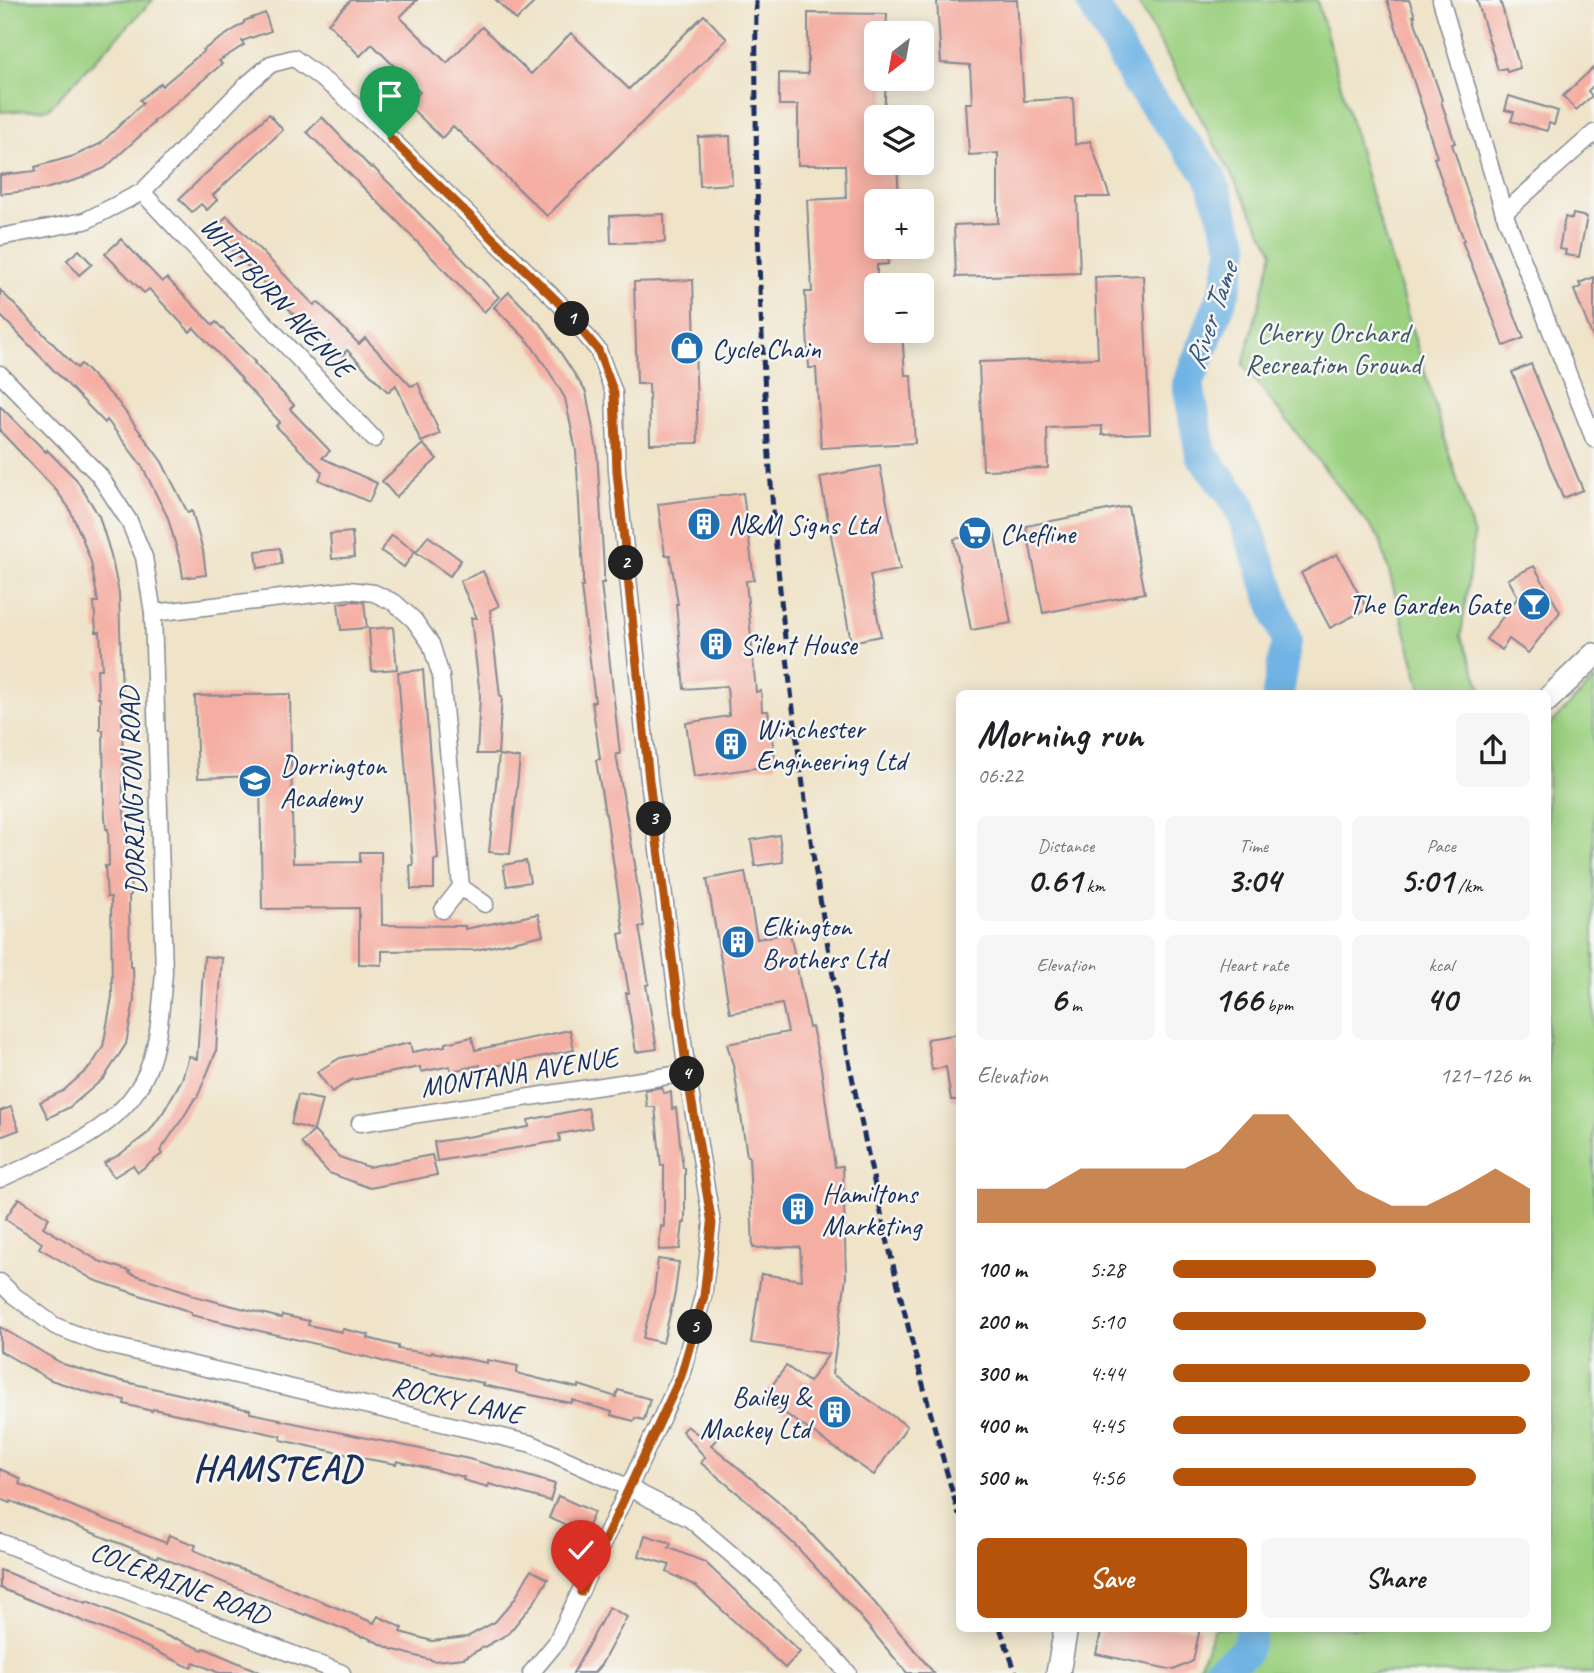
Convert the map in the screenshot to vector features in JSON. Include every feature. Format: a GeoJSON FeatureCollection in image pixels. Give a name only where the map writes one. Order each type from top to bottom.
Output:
{"type":"FeatureCollection","features":[{"type":"Feature","properties":{"kind":"main road"},"geometry":{"type":"LineString","coordinates":[[1551,696],[1594,655]]}},
{"type":"Feature","properties":{"kind":"main road"},"geometry":{"type":"LineString","coordinates":[[1058,1673],[1065,1632]]}},
{"type":"Feature","properties":{"kind":"street"},"geometry":{"type":"LineString","coordinates":[[1441,0],[1504,213],[1594,439]]}},
{"type":"Feature","properties":{"kind":"street"},"geometry":{"type":"LineString","coordinates":[[0,237],[85,221],[142,192],[244,87],[271,64],[294,58],[338,91],[390,138],[558,302],[598,350],[614,393],[617,472],[649,780],[687,1073],[712,1224],[704,1296],[681,1376],[556,1643],[531,1673]]}},
{"type":"Feature","properties":{"kind":"street"},"geometry":{"type":"LineString","coordinates":[[1504,213],[1594,133]]}},
{"type":"Feature","properties":{"kind":"street","name":"WHITBURN AVENUE"},"geometry":{"type":"LineString","coordinates":[[142,192],[374,439]]}},
{"type":"Feature","properties":{"kind":"street","name":"DORRINGTON ROAD"},"geometry":{"type":"LineString","coordinates":[[0,374],[99,475],[129,521],[144,557],[153,613],[164,973],[160,1024],[150,1065],[135,1095],[109,1122],[71,1146],[0,1179]]}},
{"type":"Feature","properties":{"kind":"street"},"geometry":{"type":"LineString","coordinates":[[153,613],[349,590],[374,593],[395,603],[414,620],[430,644],[441,676],[461,887],[443,910]]}},
{"type":"Feature","properties":{"kind":"street"},"geometry":{"type":"LineString","coordinates":[[461,887],[485,904]]}},
{"type":"Feature","properties":{"kind":"street","name":"MONTANA AVENUE"},"geometry":{"type":"LineString","coordinates":[[360,1123],[687,1073]]}},
{"type":"Feature","properties":{"kind":"street","name":"ROCKY LANE"},"geometry":{"type":"LineString","coordinates":[[0,1282],[55,1326],[99,1343],[532,1444],[629,1488],[690,1519],[765,1583],[848,1673]]}},
{"type":"Feature","properties":{"kind":"street","name":"COLERAINE ROAD"},"geometry":{"type":"LineString","coordinates":[[0,1542],[342,1673]]}},
{"type":"Feature","properties":{"kind":"green space"},"geometry":{"type":"Polygon","coordinates":[[[0,0],[153,0],[48,109],[0,112],[0,0]]]}},
{"type":"Feature","properties":{"kind":"green space","name":"Cherry Orchard Recreation Ground"},"geometry":{"type":"Polygon","coordinates":[[[1137,0],[1317,0],[1370,189],[1474,536],[1461,636],[1482,690],[1421,690],[1380,539],[1243,365],[1273,252],[1137,0]]]}},
{"type":"Feature","properties":{"kind":"green space"},"geometry":{"type":"Polygon","coordinates":[[[1594,680],[1594,1673],[1196,1673],[1213,1632],[1551,1632],[1551,724],[1594,680]]]}},
{"type":"Feature","properties":{"kind":"building"},"geometry":{"type":"Polygon","coordinates":[[[351,0],[417,0],[400,17],[447,63],[482,27],[531,74],[571,33],[629,89],[704,15],[727,39],[547,216],[453,126],[442,138],[408,105],[420,92],[372,44],[360,56],[328,23],[351,0]]]}},
{"type":"Feature","properties":{"kind":"building"},"geometry":{"type":"Polygon","coordinates":[[[496,0],[537,0],[516,20],[496,0]]]}},
{"type":"Feature","properties":{"kind":"building"},"geometry":{"type":"Polygon","coordinates":[[[1017,0],[1024,101],[1073,98],[1075,145],[1090,141],[1110,197],[1077,197],[1080,273],[956,277],[954,225],[998,223],[998,153],[969,155],[966,103],[972,103],[970,65],[941,63],[937,1],[1017,0]]]}},
{"type":"Feature","properties":{"kind":"building"},"geometry":{"type":"Polygon","coordinates":[[[1387,0],[1409,0],[1442,100],[1468,194],[1524,338],[1504,346],[1462,241],[1464,240],[1434,158],[1437,157],[1426,119],[1387,0]]]}},
{"type":"Feature","properties":{"kind":"building"},"geometry":{"type":"Polygon","coordinates":[[[1477,0],[1500,0],[1520,68],[1507,72],[1506,68],[1498,70],[1477,0]]]}},
{"type":"Feature","properties":{"kind":"building"},"geometry":{"type":"Polygon","coordinates":[[[265,13],[271,31],[242,41],[244,45],[219,61],[222,64],[153,122],[105,168],[45,189],[0,194],[0,175],[36,171],[35,167],[74,156],[100,144],[143,103],[140,100],[161,83],[162,86],[203,50],[244,21],[265,13]]]}},
{"type":"Feature","properties":{"kind":"building"},"geometry":{"type":"Polygon","coordinates":[[[808,13],[887,14],[887,21],[864,21],[864,91],[885,91],[885,105],[864,105],[864,175],[898,175],[898,189],[864,189],[864,259],[888,259],[888,264],[877,265],[877,273],[864,273],[864,343],[903,343],[905,375],[911,375],[915,443],[821,448],[816,368],[809,368],[805,292],[812,292],[807,200],[846,198],[845,165],[798,165],[798,105],[779,105],[779,73],[808,74],[808,13]]]}},
{"type":"Feature","properties":{"kind":"building"},"geometry":{"type":"Polygon","coordinates":[[[1594,67],[1594,85],[1588,91],[1592,96],[1576,110],[1563,96],[1594,67]]]}},
{"type":"Feature","properties":{"kind":"building"},"geometry":{"type":"Polygon","coordinates":[[[1509,96],[1558,111],[1554,125],[1549,123],[1547,131],[1511,121],[1514,112],[1505,110],[1509,96]]]}},
{"type":"Feature","properties":{"kind":"building"},"geometry":{"type":"Polygon","coordinates":[[[269,114],[283,130],[213,195],[217,200],[207,210],[201,204],[192,212],[179,199],[269,114]]]}},
{"type":"Feature","properties":{"kind":"building"},"geometry":{"type":"Polygon","coordinates":[[[322,117],[499,297],[484,312],[307,132],[322,117]]]}},
{"type":"Feature","properties":{"kind":"building"},"geometry":{"type":"Polygon","coordinates":[[[730,136],[732,184],[700,186],[698,137],[730,136]]]}},
{"type":"Feature","properties":{"kind":"building"},"geometry":{"type":"Polygon","coordinates":[[[664,214],[665,242],[611,243],[610,216],[664,214]]]}},
{"type":"Feature","properties":{"kind":"building"},"geometry":{"type":"Polygon","coordinates":[[[1573,214],[1587,217],[1579,257],[1565,255],[1566,250],[1559,249],[1565,217],[1572,219],[1573,214]]]}},
{"type":"Feature","properties":{"kind":"building"},"geometry":{"type":"Polygon","coordinates":[[[227,216],[314,305],[318,302],[359,344],[365,338],[411,386],[418,383],[440,434],[421,442],[396,385],[388,392],[347,350],[342,356],[302,315],[298,319],[212,230],[227,216]]]}},
{"type":"Feature","properties":{"kind":"building"},"geometry":{"type":"Polygon","coordinates":[[[121,239],[162,282],[167,278],[213,325],[216,322],[255,362],[294,405],[290,409],[330,451],[322,458],[377,483],[369,502],[319,480],[322,472],[276,426],[280,422],[194,328],[190,332],[149,289],[144,293],[105,254],[121,239]]]}},
{"type":"Feature","properties":{"kind":"building"},"geometry":{"type":"Polygon","coordinates":[[[79,250],[92,264],[79,275],[67,260],[79,250]]]}},
{"type":"Feature","properties":{"kind":"building"},"geometry":{"type":"Polygon","coordinates":[[[1143,275],[1150,433],[1102,435],[1102,426],[1047,428],[1048,468],[983,470],[979,362],[1098,358],[1095,277],[1143,275]]]}},
{"type":"Feature","properties":{"kind":"building"},"geometry":{"type":"Polygon","coordinates":[[[1594,277],[1593,338],[1574,290],[1581,287],[1579,283],[1594,277]]]}},
{"type":"Feature","properties":{"kind":"building"},"geometry":{"type":"Polygon","coordinates":[[[693,280],[698,443],[650,444],[649,384],[637,384],[634,282],[693,280]]]}},
{"type":"Feature","properties":{"kind":"building"},"geometry":{"type":"Polygon","coordinates":[[[0,290],[77,368],[81,364],[118,402],[162,462],[188,513],[192,511],[203,551],[206,575],[183,578],[168,518],[142,466],[107,420],[105,423],[0,315],[0,290]]]}},
{"type":"Feature","properties":{"kind":"building"},"geometry":{"type":"Polygon","coordinates":[[[509,292],[545,329],[586,392],[597,450],[604,570],[604,583],[601,583],[620,754],[616,754],[644,926],[639,927],[657,1049],[636,1052],[626,993],[629,993],[619,934],[624,933],[596,760],[600,759],[581,587],[583,571],[576,451],[565,398],[529,342],[494,307],[509,292]]]}},
{"type":"Feature","properties":{"kind":"building"},"geometry":{"type":"Polygon","coordinates":[[[1531,364],[1583,490],[1563,498],[1512,372],[1531,364]]]}},
{"type":"Feature","properties":{"kind":"building"},"geometry":{"type":"Polygon","coordinates":[[[0,406],[76,479],[99,516],[119,593],[123,800],[131,895],[130,967],[133,967],[134,1001],[126,1044],[104,1078],[70,1107],[48,1118],[40,1102],[63,1091],[91,1066],[103,1047],[112,997],[111,897],[107,897],[105,866],[109,866],[108,829],[104,803],[103,730],[100,730],[97,669],[102,669],[100,632],[96,632],[94,602],[98,602],[91,562],[69,508],[56,490],[0,431],[0,406]]]}},
{"type":"Feature","properties":{"kind":"building"},"geometry":{"type":"Polygon","coordinates":[[[423,444],[437,459],[396,497],[382,481],[423,444]]]}},
{"type":"Feature","properties":{"kind":"building"},"geometry":{"type":"Polygon","coordinates":[[[880,466],[900,570],[870,575],[881,636],[851,642],[820,477],[880,466]]]}},
{"type":"Feature","properties":{"kind":"building"},"geometry":{"type":"Polygon","coordinates":[[[743,493],[754,580],[746,581],[756,692],[761,691],[762,711],[768,711],[776,765],[694,777],[686,723],[729,716],[727,686],[684,689],[678,604],[670,555],[665,555],[658,504],[743,493]]]}},
{"type":"Feature","properties":{"kind":"building"},"geometry":{"type":"Polygon","coordinates":[[[1128,506],[1145,593],[1043,613],[1026,526],[1128,506]]]}},
{"type":"Feature","properties":{"kind":"building"},"geometry":{"type":"Polygon","coordinates":[[[994,531],[1011,623],[971,630],[954,539],[994,531]]]}},
{"type":"Feature","properties":{"kind":"building"},"geometry":{"type":"Polygon","coordinates":[[[352,532],[354,557],[332,559],[330,534],[352,532]]]}},
{"type":"Feature","properties":{"kind":"building"},"geometry":{"type":"Polygon","coordinates":[[[392,535],[415,551],[404,567],[381,551],[392,535]]]}},
{"type":"Feature","properties":{"kind":"building"},"geometry":{"type":"Polygon","coordinates":[[[428,536],[461,560],[450,576],[416,552],[428,536]]]}},
{"type":"Feature","properties":{"kind":"building"},"geometry":{"type":"Polygon","coordinates":[[[280,548],[282,564],[258,568],[256,551],[280,548]]]}},
{"type":"Feature","properties":{"kind":"building"},"geometry":{"type":"Polygon","coordinates":[[[1337,554],[1367,609],[1330,628],[1301,573],[1337,554]]]}},
{"type":"Feature","properties":{"kind":"building","name":"The Garden Gate"},"geometry":{"type":"Polygon","coordinates":[[[1534,566],[1560,612],[1528,653],[1509,639],[1502,650],[1486,639],[1518,597],[1508,579],[1534,566]]]}},
{"type":"Feature","properties":{"kind":"building"},"geometry":{"type":"Polygon","coordinates":[[[483,571],[499,606],[490,610],[502,696],[498,754],[477,754],[480,696],[471,618],[477,618],[460,581],[483,571]]]}},
{"type":"Feature","properties":{"kind":"building"},"geometry":{"type":"Polygon","coordinates":[[[364,602],[367,628],[341,630],[338,603],[364,602]]]}},
{"type":"Feature","properties":{"kind":"building"},"geometry":{"type":"Polygon","coordinates":[[[393,627],[397,669],[372,671],[369,629],[393,627]]]}},
{"type":"Feature","properties":{"kind":"building"},"geometry":{"type":"Polygon","coordinates":[[[423,670],[438,859],[434,860],[434,889],[411,889],[410,865],[413,865],[398,672],[423,670]]]}},
{"type":"Feature","properties":{"kind":"building"},"geometry":{"type":"Polygon","coordinates":[[[290,694],[293,863],[360,862],[360,852],[381,852],[382,925],[465,926],[465,929],[538,914],[543,935],[476,950],[382,951],[382,965],[359,964],[359,908],[262,909],[260,776],[198,778],[195,696],[290,694]]]}},
{"type":"Feature","properties":{"kind":"building"},"geometry":{"type":"Polygon","coordinates":[[[499,755],[520,758],[510,854],[489,852],[499,755]]]}},
{"type":"Feature","properties":{"kind":"building"},"geometry":{"type":"Polygon","coordinates":[[[779,835],[783,862],[755,866],[751,840],[779,835]]]}},
{"type":"Feature","properties":{"kind":"building"},"geometry":{"type":"Polygon","coordinates":[[[526,861],[530,882],[507,886],[503,865],[526,861]]]}},
{"type":"Feature","properties":{"kind":"building"},"geometry":{"type":"Polygon","coordinates":[[[745,872],[757,939],[790,933],[809,1028],[812,1027],[821,1068],[835,1167],[843,1166],[846,1278],[832,1374],[907,1426],[874,1475],[763,1398],[786,1366],[809,1382],[829,1354],[751,1343],[761,1274],[802,1280],[800,1247],[753,1248],[749,1156],[727,1044],[788,1032],[782,1004],[730,1013],[707,879],[745,872]]]}},
{"type":"Feature","properties":{"kind":"building"},"geometry":{"type":"Polygon","coordinates":[[[204,956],[222,958],[216,1052],[197,1098],[160,1151],[162,1154],[138,1172],[133,1165],[114,1177],[104,1163],[148,1133],[182,1079],[189,1056],[197,1059],[204,956]]]}},
{"type":"Feature","properties":{"kind":"building"},"geometry":{"type":"Polygon","coordinates":[[[570,1030],[574,1050],[480,1069],[480,1065],[451,1071],[450,1066],[421,1072],[420,1067],[351,1080],[332,1092],[317,1072],[340,1058],[410,1043],[412,1052],[445,1046],[445,1043],[472,1037],[475,1050],[570,1030]]]}},
{"type":"Feature","properties":{"kind":"building"},"geometry":{"type":"Polygon","coordinates":[[[956,1034],[956,1100],[951,1100],[946,1067],[932,1070],[927,1039],[956,1034]]]}},
{"type":"Feature","properties":{"kind":"building"},"geometry":{"type":"Polygon","coordinates":[[[662,1087],[663,1093],[671,1092],[672,1109],[676,1108],[685,1168],[685,1223],[680,1249],[659,1250],[661,1226],[664,1227],[664,1165],[661,1166],[655,1107],[647,1107],[645,1090],[662,1087]]]}},
{"type":"Feature","properties":{"kind":"building"},"geometry":{"type":"Polygon","coordinates":[[[298,1095],[322,1100],[314,1130],[291,1124],[298,1095]]]}},
{"type":"Feature","properties":{"kind":"building"},"geometry":{"type":"Polygon","coordinates":[[[11,1107],[19,1130],[0,1137],[0,1111],[11,1107]]]}},
{"type":"Feature","properties":{"kind":"building"},"geometry":{"type":"Polygon","coordinates":[[[588,1108],[592,1128],[559,1134],[560,1141],[437,1161],[434,1142],[529,1127],[528,1120],[588,1108]]]}},
{"type":"Feature","properties":{"kind":"building"},"geometry":{"type":"Polygon","coordinates":[[[314,1131],[339,1157],[368,1167],[432,1155],[437,1175],[370,1188],[329,1173],[301,1143],[314,1131]]]}},
{"type":"Feature","properties":{"kind":"building"},"geometry":{"type":"Polygon","coordinates":[[[19,1198],[49,1218],[43,1227],[99,1261],[130,1271],[129,1273],[225,1304],[281,1318],[282,1315],[309,1321],[308,1325],[369,1335],[368,1338],[398,1346],[398,1349],[518,1366],[516,1373],[578,1388],[579,1385],[616,1397],[618,1390],[650,1399],[644,1420],[635,1418],[634,1421],[572,1400],[571,1403],[482,1385],[483,1383],[399,1366],[191,1315],[191,1312],[94,1280],[39,1248],[42,1243],[5,1219],[19,1198]]]}},
{"type":"Feature","properties":{"kind":"building"},"geometry":{"type":"Polygon","coordinates":[[[658,1259],[679,1262],[663,1343],[643,1338],[654,1292],[658,1259]]]}},
{"type":"Feature","properties":{"kind":"building"},"geometry":{"type":"Polygon","coordinates":[[[0,1327],[63,1364],[108,1378],[250,1410],[250,1413],[279,1420],[469,1459],[555,1484],[550,1501],[489,1484],[488,1487],[463,1480],[464,1477],[397,1461],[396,1464],[367,1459],[281,1440],[281,1436],[124,1404],[125,1400],[91,1393],[51,1380],[0,1351],[0,1327]]]}},
{"type":"Feature","properties":{"kind":"building"},"geometry":{"type":"Polygon","coordinates":[[[687,1426],[699,1435],[709,1427],[718,1438],[711,1445],[806,1528],[934,1673],[907,1673],[795,1545],[701,1463],[705,1457],[682,1431],[687,1426]]]}},
{"type":"Feature","properties":{"kind":"building"},"geometry":{"type":"Polygon","coordinates":[[[0,1469],[21,1479],[19,1484],[84,1511],[166,1543],[169,1535],[196,1545],[194,1550],[229,1566],[374,1623],[378,1616],[403,1628],[401,1632],[432,1641],[467,1637],[495,1622],[514,1600],[531,1570],[548,1579],[535,1601],[508,1634],[464,1658],[434,1661],[391,1649],[158,1556],[157,1558],[0,1499],[0,1469]]]}},
{"type":"Feature","properties":{"kind":"building"},"geometry":{"type":"Polygon","coordinates":[[[558,1496],[594,1512],[585,1533],[549,1518],[558,1496]]]}},
{"type":"Feature","properties":{"kind":"building"},"geometry":{"type":"Polygon","coordinates":[[[645,1535],[671,1543],[669,1548],[705,1562],[800,1652],[785,1668],[696,1586],[667,1572],[670,1565],[639,1556],[645,1535]]]}},
{"type":"Feature","properties":{"kind":"building"},"geometry":{"type":"Polygon","coordinates":[[[0,1570],[86,1603],[87,1601],[262,1673],[219,1673],[194,1662],[191,1668],[138,1643],[0,1588],[0,1570]]]}},
{"type":"Feature","properties":{"kind":"building"},"geometry":{"type":"Polygon","coordinates":[[[609,1607],[627,1617],[601,1665],[594,1673],[573,1673],[609,1607]]]}},
{"type":"Feature","properties":{"kind":"building"},"geometry":{"type":"Polygon","coordinates":[[[1101,1632],[1199,1632],[1193,1661],[1174,1670],[1096,1654],[1101,1632]]]}},
{"type":"Feature","properties":{"kind":"waterway","name":"River Tame"},"geometry":{"type":"LineString","coordinates":[[1091,0],[1138,83],[1209,174],[1234,247],[1226,287],[1188,384],[1201,454],[1239,504],[1287,641],[1279,690]]}},
{"type":"Feature","properties":{"kind":"waterway","name":"River Tame"},"geometry":{"type":"LineString","coordinates":[[1216,1673],[1245,1652],[1251,1632]]}},
{"type":"Feature","properties":{"kind":"railway"},"geometry":{"type":"LineString","coordinates":[[756,0],[759,263],[768,438],[782,613],[805,803],[859,1111],[905,1314],[956,1504]]}},
{"type":"Feature","properties":{"kind":"railway"},"geometry":{"type":"LineString","coordinates":[[1001,1632],[1016,1673]]}},
{"type":"Feature","properties":{"kind":"place","name":"Cycle Chain"},"geometry":{"type":"Point","coordinates":[687,348]}},
{"type":"Feature","properties":{"kind":"place","name":"N&M Signs Ltd"},"geometry":{"type":"Point","coordinates":[704,524]}},
{"type":"Feature","properties":{"kind":"place","name":"Chefline"},"geometry":{"type":"Point","coordinates":[975,533]}},
{"type":"Feature","properties":{"kind":"place","name":"The Garden Gate"},"geometry":{"type":"Point","coordinates":[1534,604]}},
{"type":"Feature","properties":{"kind":"place","name":"Silent House"},"geometry":{"type":"Point","coordinates":[716,644]}},
{"type":"Feature","properties":{"kind":"place","name":"Winchester Engineering Ltd"},"geometry":{"type":"Point","coordinates":[731,744]}},
{"type":"Feature","properties":{"kind":"place","name":"Dorrington Academy"},"geometry":{"type":"Point","coordinates":[255,781]}},
{"type":"Feature","properties":{"kind":"place","name":"Elkington Brothers Ltd"},"geometry":{"type":"Point","coordinates":[738,942]}},
{"type":"Feature","properties":{"kind":"place","name":"Hamiltons Marketing"},"geometry":{"type":"Point","coordinates":[798,1209]}},
{"type":"Feature","properties":{"kind":"place","name":"Bailey & Mackey Ltd"},"geometry":{"type":"Point","coordinates":[835,1412]}},
{"type":"Feature","properties":{"kind":"district","name":"HAMSTEAD"},"geometry":{"type":"Point","coordinates":[278,1468]}},
{"type":"Feature","properties":{"kind":"route"},"geometry":{"type":"LineString","coordinates":[[390,138],[558,302],[598,350],[614,393],[617,472],[649,780],[687,1073],[712,1224],[704,1296],[681,1376],[581,1592]]}}]}
